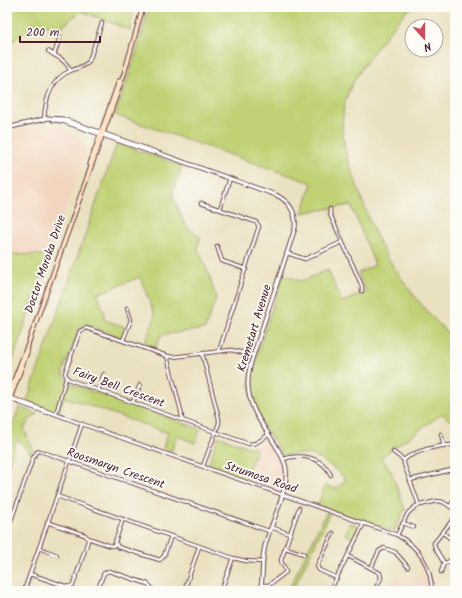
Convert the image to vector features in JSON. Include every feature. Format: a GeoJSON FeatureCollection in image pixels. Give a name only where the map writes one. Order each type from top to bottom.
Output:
{"type":"FeatureCollection","features":[{"type":"Feature","properties":{"kind":"main road","name":"Doctor Moroka Drive"},"geometry":{"type":"LineString","coordinates":[[7,407],[8,398],[135,40],[143,7]]}},
{"type":"Feature","properties":{"kind":"street"},"geometry":{"type":"LineString","coordinates":[[42,120],[46,101],[60,77],[70,70],[85,66],[89,62],[102,23]]}},
{"type":"Feature","properties":{"kind":"street"},"geometry":{"type":"LineString","coordinates":[[54,55],[60,37]]}},
{"type":"Feature","properties":{"kind":"street"},"geometry":{"type":"LineString","coordinates":[[48,52],[67,62],[70,70]]}},
{"type":"Feature","properties":{"kind":"street","name":"Kremetart Avenue"},"geometry":{"type":"LineString","coordinates":[[7,128],[42,120],[62,121],[276,194],[288,203],[294,212],[295,224],[254,355],[248,380],[248,392],[252,407],[283,459],[287,472],[282,494],[264,548],[264,576],[260,591]]}},
{"type":"Feature","properties":{"kind":"street"},"geometry":{"type":"LineString","coordinates":[[220,209],[230,178]]}},
{"type":"Feature","properties":{"kind":"street"},"geometry":{"type":"LineString","coordinates":[[201,203],[256,222],[259,227],[219,351]]}},
{"type":"Feature","properties":{"kind":"street"},"geometry":{"type":"LineString","coordinates":[[330,209],[330,214],[362,286],[362,291]]}},
{"type":"Feature","properties":{"kind":"street"},"geometry":{"type":"LineString","coordinates":[[287,253],[305,258],[342,242]]}},
{"type":"Feature","properties":{"kind":"street"},"geometry":{"type":"LineString","coordinates":[[217,246],[222,261],[246,268]]}},
{"type":"Feature","properties":{"kind":"street"},"geometry":{"type":"LineString","coordinates":[[123,340],[131,320],[127,308]]}},
{"type":"Feature","properties":{"kind":"street","name":"Fairy Bell Crescent"},"geometry":{"type":"LineString","coordinates":[[254,355],[236,350],[167,356],[89,328],[82,330],[65,373],[66,377],[70,380],[249,444],[256,443],[268,435]]}},
{"type":"Feature","properties":{"kind":"street"},"geometry":{"type":"LineString","coordinates":[[202,353],[219,416],[219,423],[203,466]]}},
{"type":"Feature","properties":{"kind":"street"},"geometry":{"type":"LineString","coordinates":[[167,356],[182,419]]}},
{"type":"Feature","properties":{"kind":"street"},"geometry":{"type":"LineString","coordinates":[[98,390],[104,374]]}},
{"type":"Feature","properties":{"kind":"street"},"geometry":{"type":"LineString","coordinates":[[54,414],[66,377]]}},
{"type":"Feature","properties":{"kind":"street"},"geometry":{"type":"LineString","coordinates":[[133,402],[140,385]]}},
{"type":"Feature","properties":{"kind":"street","name":"Strumosa Road"},"geometry":{"type":"LineString","coordinates":[[8,398],[397,535],[411,544],[424,560],[431,580],[432,591]]}},
{"type":"Feature","properties":{"kind":"street"},"geometry":{"type":"LineString","coordinates":[[24,591],[82,424]]}},
{"type":"Feature","properties":{"kind":"street"},"geometry":{"type":"LineString","coordinates":[[441,434],[444,446]]}},
{"type":"Feature","properties":{"kind":"street"},"geometry":{"type":"LineString","coordinates":[[404,460],[414,453],[455,445]]}},
{"type":"Feature","properties":{"kind":"street","name":"Roosmaryn Crescent"},"geometry":{"type":"LineString","coordinates":[[7,532],[33,458],[35,453],[38,452],[43,452],[269,531]]}},
{"type":"Feature","properties":{"kind":"street"},"geometry":{"type":"LineString","coordinates":[[393,452],[404,460],[419,504]]}},
{"type":"Feature","properties":{"kind":"street"},"geometry":{"type":"LineString","coordinates":[[283,459],[295,456],[311,458],[327,468],[331,474]]}},
{"type":"Feature","properties":{"kind":"street"},"geometry":{"type":"LineString","coordinates":[[410,480],[455,469]]}},
{"type":"Feature","properties":{"kind":"street"},"geometry":{"type":"LineString","coordinates":[[57,496],[233,558],[246,561],[263,562]]}},
{"type":"Feature","properties":{"kind":"street"},"geometry":{"type":"LineString","coordinates":[[450,506],[455,499]]}},
{"type":"Feature","properties":{"kind":"street"},"geometry":{"type":"LineString","coordinates":[[397,535],[410,510],[419,504],[437,501],[443,502],[455,510]]}},
{"type":"Feature","properties":{"kind":"street"},"geometry":{"type":"LineString","coordinates":[[262,585],[269,585],[285,573],[286,570],[281,561],[299,508]]}},
{"type":"Feature","properties":{"kind":"street"},"geometry":{"type":"LineString","coordinates":[[441,572],[444,563],[434,544],[455,517]]}},
{"type":"Feature","properties":{"kind":"street"},"geometry":{"type":"LineString","coordinates":[[116,545],[123,519]]}},
{"type":"Feature","properties":{"kind":"street"},"geometry":{"type":"LineString","coordinates":[[48,522],[111,546],[116,545],[160,560],[164,556],[171,536]]}},
{"type":"Feature","properties":{"kind":"street"},"geometry":{"type":"LineString","coordinates":[[330,591],[364,523]]}},
{"type":"Feature","properties":{"kind":"street"},"geometry":{"type":"LineString","coordinates":[[403,523],[414,527]]}},
{"type":"Feature","properties":{"kind":"street"},"geometry":{"type":"LineString","coordinates":[[271,526],[290,534]]}},
{"type":"Feature","properties":{"kind":"street"},"geometry":{"type":"LineString","coordinates":[[442,532],[455,542]]}},
{"type":"Feature","properties":{"kind":"street"},"geometry":{"type":"LineString","coordinates":[[333,533],[317,566],[319,570],[337,578]]}},
{"type":"Feature","properties":{"kind":"street"},"geometry":{"type":"LineString","coordinates":[[30,574],[70,587],[73,585],[88,538]]}},
{"type":"Feature","properties":{"kind":"street"},"geometry":{"type":"LineString","coordinates":[[184,591],[200,547]]}},
{"type":"Feature","properties":{"kind":"street"},"geometry":{"type":"LineString","coordinates":[[38,548],[57,555]]}},
{"type":"Feature","properties":{"kind":"street"},"geometry":{"type":"LineString","coordinates":[[286,548],[304,554]]}},
{"type":"Feature","properties":{"kind":"street"},"geometry":{"type":"LineString","coordinates":[[371,568],[379,551],[384,548],[396,552],[408,567]]}},
{"type":"Feature","properties":{"kind":"street"},"geometry":{"type":"LineString","coordinates":[[444,563],[448,562],[455,555]]}},
{"type":"Feature","properties":{"kind":"street"},"geometry":{"type":"LineString","coordinates":[[348,556],[381,575],[381,578],[374,591]]}},
{"type":"Feature","properties":{"kind":"street"},"geometry":{"type":"LineString","coordinates":[[221,591],[233,558]]}},
{"type":"Feature","properties":{"kind":"street"},"geometry":{"type":"LineString","coordinates":[[97,591],[105,572],[109,571],[148,584],[151,586],[152,591]]}},
{"type":"Feature","properties":{"kind":"street"},"geometry":{"type":"LineString","coordinates":[[305,591],[310,591]]}},
{"type":"Feature","properties":{"kind":"shaded area"},"geometry":{"type":"Polygon","coordinates":[[[62,125],[88,146],[49,255],[7,254],[7,132],[12,131],[15,133],[19,129],[62,125]]]}},
{"type":"Feature","properties":{"kind":"shaded area"},"geometry":{"type":"Polygon","coordinates":[[[265,440],[269,441],[279,455],[283,466],[284,480],[279,489],[264,485],[263,482],[260,481],[256,482],[245,479],[256,449],[254,447],[265,440]]]}},
{"type":"Feature","properties":{"kind":"shaded area"},"geometry":{"type":"Polygon","coordinates":[[[425,573],[429,591],[387,591],[395,577],[410,582],[425,573]]]}},
{"type":"Feature","properties":{"kind":"green space"},"geometry":{"type":"Polygon","coordinates":[[[7,7],[134,7],[130,30],[81,11],[60,28],[36,24],[14,40],[7,50],[7,7]]]}},
{"type":"Feature","properties":{"kind":"green space"},"geometry":{"type":"Polygon","coordinates":[[[149,7],[413,7],[405,12],[370,56],[354,80],[345,103],[342,125],[344,145],[350,164],[370,221],[386,255],[409,289],[436,321],[455,340],[455,424],[442,414],[381,457],[391,471],[405,509],[394,532],[318,505],[325,485],[335,489],[346,480],[331,466],[314,456],[294,454],[283,456],[264,426],[254,406],[251,395],[251,372],[283,274],[301,281],[328,270],[342,302],[366,292],[358,273],[375,265],[351,205],[302,213],[312,183],[115,115],[136,54],[149,7]]]}},
{"type":"Feature","properties":{"kind":"green space"},"geometry":{"type":"Polygon","coordinates":[[[117,143],[182,166],[172,193],[186,226],[200,237],[198,249],[209,275],[216,298],[205,329],[161,335],[155,349],[144,345],[155,316],[140,277],[97,294],[105,314],[103,319],[125,327],[122,338],[87,325],[80,327],[63,371],[64,376],[72,384],[200,429],[195,443],[177,436],[172,451],[163,448],[168,433],[64,397],[58,413],[27,401],[117,143]]]}},
{"type":"Feature","properties":{"kind":"green space"},"geometry":{"type":"Polygon","coordinates":[[[7,254],[49,255],[7,377],[7,254]]]}},
{"type":"Feature","properties":{"kind":"green space"},"geometry":{"type":"Polygon","coordinates":[[[19,407],[37,414],[30,419],[24,429],[33,449],[31,454],[17,439],[7,469],[7,441],[19,407]]]}},
{"type":"Feature","properties":{"kind":"green space"},"geometry":{"type":"Polygon","coordinates":[[[218,436],[248,447],[254,447],[256,449],[245,479],[208,466],[218,436]]]}},
{"type":"Feature","properties":{"kind":"green space"},"geometry":{"type":"Polygon","coordinates":[[[326,513],[330,514],[292,591],[288,591],[326,513]]]}},
{"type":"Feature","properties":{"kind":"green space"},"geometry":{"type":"Polygon","coordinates":[[[350,523],[356,525],[359,529],[354,539],[345,534],[350,523]]]}}]}
